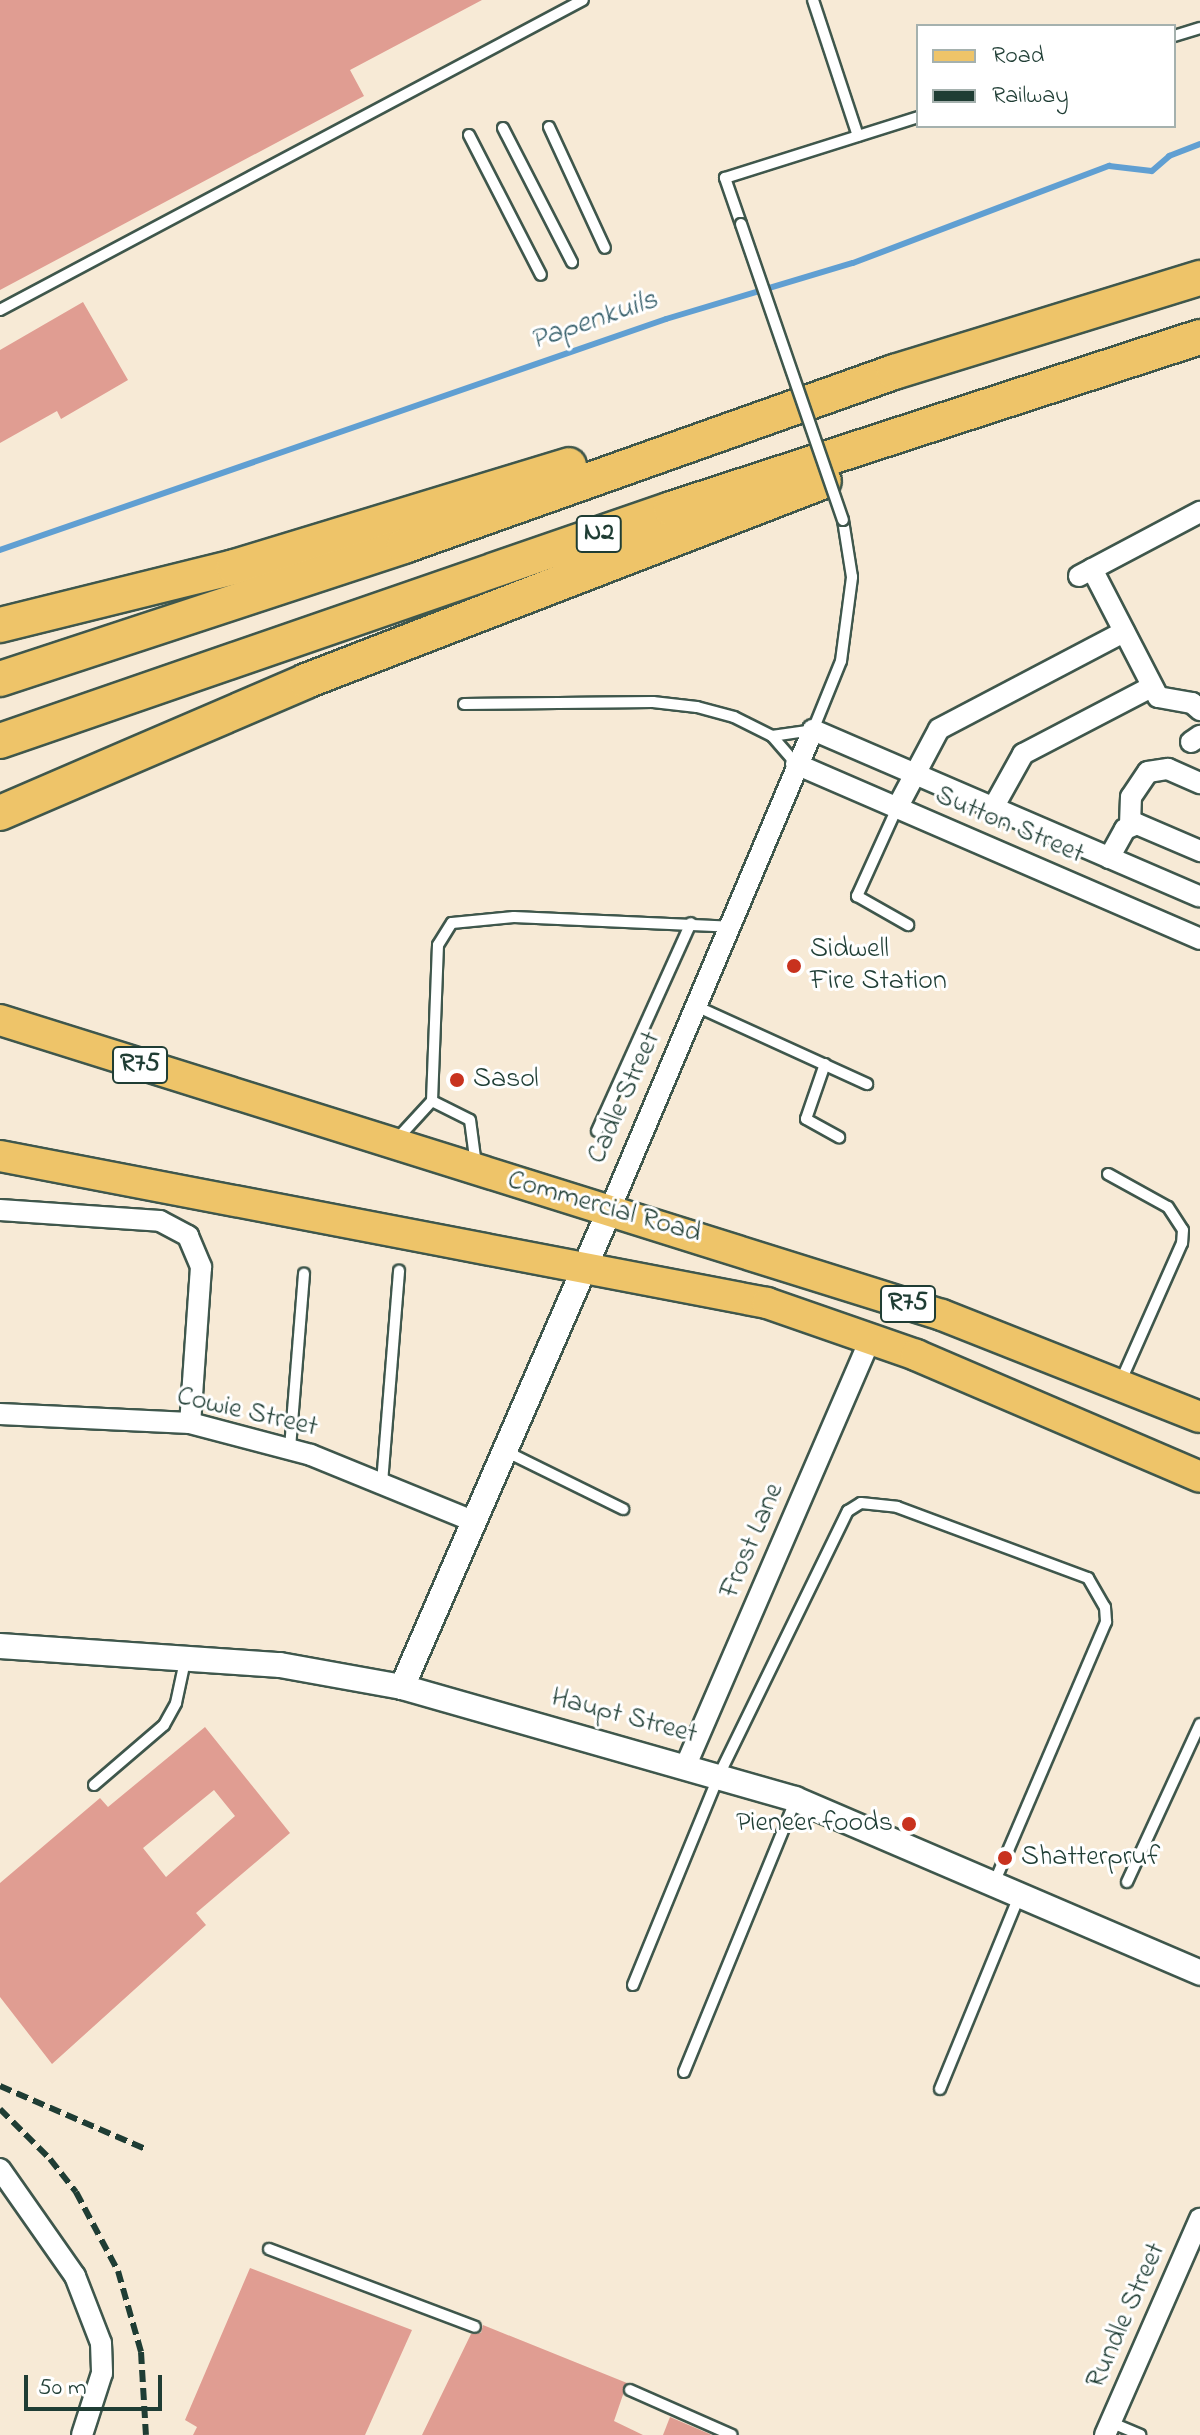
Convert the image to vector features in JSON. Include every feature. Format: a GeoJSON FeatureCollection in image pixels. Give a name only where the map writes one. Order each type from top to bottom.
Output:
{"type":"FeatureCollection","features":[{"type":"Feature","properties":{"kind":"highway","name":"N2"},"geometry":{"type":"LineString","coordinates":[[0,679],[404,546],[894,372],[1200,278]]}},
{"type":"Feature","properties":{"kind":"highway","name":"N2"},"geometry":{"type":"LineString","coordinates":[[0,741],[671,509],[1200,337]]}},
{"type":"Feature","properties":{"kind":"highway"},"geometry":{"type":"LineString","coordinates":[[0,813],[306,681],[1103,370]]}},
{"type":"Feature","properties":{"kind":"highway"},"geometry":{"type":"LineString","coordinates":[[0,625],[234,567],[894,372]]}},
{"type":"Feature","properties":{"kind":"main road","name":"Commercial Road"},"geometry":{"type":"LineString","coordinates":[[0,1020],[395,1142],[475,1171],[611,1207],[942,1315],[1200,1417]]}},
{"type":"Feature","properties":{"kind":"main road","name":"Commercial Road"},"geometry":{"type":"LineString","coordinates":[[0,1156],[767,1303],[870,1340],[1200,1477]]}},
{"type":"Feature","properties":{"kind":"street"},"geometry":{"type":"LineString","coordinates":[[1200,512],[1086,572],[1124,632],[1151,687],[1164,701],[1192,703],[1200,710]]}},
{"type":"Feature","properties":{"kind":"street"},"geometry":{"type":"LineString","coordinates":[[897,808],[939,729],[1124,632]]}},
{"type":"Feature","properties":{"kind":"street"},"geometry":{"type":"LineString","coordinates":[[993,808],[1023,754],[1151,687]]}},
{"type":"Feature","properties":{"kind":"street","name":"Cadle Street"},"geometry":{"type":"LineString","coordinates":[[402,1687],[470,1520],[733,927],[796,764],[813,730]]}},
{"type":"Feature","properties":{"kind":"street","name":"Sutton Street"},"geometry":{"type":"LineString","coordinates":[[813,730],[1200,897]]}},
{"type":"Feature","properties":{"kind":"street","name":"Sutton Street"},"geometry":{"type":"LineString","coordinates":[[796,764],[1200,939]]}},
{"type":"Feature","properties":{"kind":"street"},"geometry":{"type":"LineString","coordinates":[[1109,858],[1130,825],[1131,797],[1148,772],[1168,769],[1200,783]]}},
{"type":"Feature","properties":{"kind":"street"},"geometry":{"type":"LineString","coordinates":[[1130,825],[1200,851]]}},
{"type":"Feature","properties":{"kind":"street"},"geometry":{"type":"LineString","coordinates":[[0,1210],[160,1221],[188,1236],[201,1267],[190,1423]]}},
{"type":"Feature","properties":{"kind":"street","name":"Frost Lane"},"geometry":{"type":"LineString","coordinates":[[686,1765],[870,1340]]}},
{"type":"Feature","properties":{"kind":"street","name":"Cowie Street"},"geometry":{"type":"LineString","coordinates":[[0,1414],[190,1423],[290,1448],[470,1520]]}},
{"type":"Feature","properties":{"kind":"street","name":"Haupt Street"},"geometry":{"type":"LineString","coordinates":[[0,1646],[326,1671],[402,1687],[686,1765],[795,1799],[1200,1973]]}},
{"type":"Feature","properties":{"kind":"street"},"geometry":{"type":"LineString","coordinates":[[0,2169],[75,2276],[101,2343],[102,2373],[82,2435]]}},
{"type":"Feature","properties":{"kind":"street","name":"Rundle Street"},"geometry":{"type":"LineString","coordinates":[[1108,2429],[1200,2219]]}},
{"type":"Feature","properties":{"kind":"lane"},"geometry":{"type":"LineString","coordinates":[[0,310],[583,0]]}},
{"type":"Feature","properties":{"kind":"lane"},"geometry":{"type":"LineString","coordinates":[[813,0],[858,136],[916,118]]}},
{"type":"Feature","properties":{"kind":"lane"},"geometry":{"type":"LineString","coordinates":[[1176,35],[1200,28]]}},
{"type":"Feature","properties":{"kind":"lane"},"geometry":{"type":"LineString","coordinates":[[549,127],[605,248]]}},
{"type":"Feature","properties":{"kind":"lane"},"geometry":{"type":"LineString","coordinates":[[503,128],[572,262]]}},
{"type":"Feature","properties":{"kind":"lane"},"geometry":{"type":"LineString","coordinates":[[469,135],[541,275]]}},
{"type":"Feature","properties":{"kind":"lane","name":"Cadle Street"},"geometry":{"type":"LineString","coordinates":[[813,730],[848,637],[852,577],[843,520],[725,178],[858,136]]}},
{"type":"Feature","properties":{"kind":"lane"},"geometry":{"type":"LineString","coordinates":[[464,704],[653,702],[734,717],[772,736],[796,764]]}},
{"type":"Feature","properties":{"kind":"lane"},"geometry":{"type":"LineString","coordinates":[[772,736],[813,730]]}},
{"type":"Feature","properties":{"kind":"lane"},"geometry":{"type":"LineString","coordinates":[[897,808],[857,896],[908,925]]}},
{"type":"Feature","properties":{"kind":"lane"},"geometry":{"type":"LineString","coordinates":[[395,1142],[432,1101],[438,945],[452,923],[514,917],[733,927]]}},
{"type":"Feature","properties":{"kind":"lane"},"geometry":{"type":"LineString","coordinates":[[597,1131],[691,923]]}},
{"type":"Feature","properties":{"kind":"lane"},"geometry":{"type":"LineString","coordinates":[[698,1007],[867,1084]]}},
{"type":"Feature","properties":{"kind":"lane"},"geometry":{"type":"LineString","coordinates":[[825,1064],[806,1119],[839,1137]]}},
{"type":"Feature","properties":{"kind":"lane"},"geometry":{"type":"LineString","coordinates":[[432,1101],[473,1125],[475,1171]]}},
{"type":"Feature","properties":{"kind":"lane"},"geometry":{"type":"LineString","coordinates":[[1108,1174],[1168,1207],[1183,1230],[1182,1243],[1119,1384]]}},
{"type":"Feature","properties":{"kind":"lane"},"geometry":{"type":"LineString","coordinates":[[382,1483],[399,1271]]}},
{"type":"Feature","properties":{"kind":"lane"},"geometry":{"type":"LineString","coordinates":[[290,1448],[304,1274]]}},
{"type":"Feature","properties":{"kind":"lane"},"geometry":{"type":"LineString","coordinates":[[501,1449],[623,1509]]}},
{"type":"Feature","properties":{"kind":"lane"},"geometry":{"type":"LineString","coordinates":[[633,1985],[719,1775],[848,1511],[861,1503],[897,1507],[1088,1578],[1105,1607],[1106,1622],[994,1883]]}},
{"type":"Feature","properties":{"kind":"lane"},"geometry":{"type":"LineString","coordinates":[[94,1785],[164,1725],[176,1703],[185,1661]]}},
{"type":"Feature","properties":{"kind":"lane"},"geometry":{"type":"LineString","coordinates":[[1127,1882],[1200,1724]]}},
{"type":"Feature","properties":{"kind":"lane"},"geometry":{"type":"LineString","coordinates":[[684,2072],[795,1799]]}},
{"type":"Feature","properties":{"kind":"lane"},"geometry":{"type":"LineString","coordinates":[[940,2089],[1020,1895]]}},
{"type":"Feature","properties":{"kind":"lane"},"geometry":{"type":"LineString","coordinates":[[269,2249],[475,2327]]}},
{"type":"Feature","properties":{"kind":"lane"},"geometry":{"type":"LineString","coordinates":[[630,2390],[732,2435]]}},
{"type":"Feature","properties":{"kind":"lane"},"geometry":{"type":"LineString","coordinates":[[1108,2429],[1140,2435]]}},
{"type":"Feature","properties":{"kind":"building"},"geometry":{"type":"Polygon","coordinates":[[[0,0],[482,0],[350,70],[364,96],[0,290],[0,0]]]}},
{"type":"Feature","properties":{"kind":"building"},"geometry":{"type":"Polygon","coordinates":[[[83,302],[128,380],[61,419],[57,411],[0,443],[0,350],[83,302]]]}},
{"type":"Feature","properties":{"kind":"building"},"geometry":{"type":"Polygon","coordinates":[[[205,1727],[290,1833],[196,1913],[206,1925],[52,2064],[0,1997],[0,1883],[100,1798],[108,1807],[205,1727]],[[214,1790],[143,1848],[166,1877],[235,1816],[214,1790]]]}},
{"type":"Feature","properties":{"kind":"building"},"geometry":{"type":"Polygon","coordinates":[[[250,2268],[412,2330],[365,2435],[193,2435],[197,2427],[185,2420],[250,2268]]]}},
{"type":"Feature","properties":{"kind":"building"},"geometry":{"type":"Polygon","coordinates":[[[483,2325],[627,2383],[614,2421],[643,2435],[422,2435],[471,2334],[481,2333],[483,2325]]]}},
{"type":"Feature","properties":{"kind":"building"},"geometry":{"type":"Polygon","coordinates":[[[670,2417],[712,2435],[663,2435],[670,2417]]]}},
{"type":"Feature","properties":{"kind":"waterway","name":"Papenkuils"},"geometry":{"type":"LineString","coordinates":[[0,550],[666,319],[853,263],[1109,166],[1152,171],[1169,156],[1200,144]]}},
{"type":"Feature","properties":{"kind":"railway"},"geometry":{"type":"LineString","coordinates":[[0,2086],[148,2150]]}},
{"type":"Feature","properties":{"kind":"railway"},"geometry":{"type":"LineString","coordinates":[[0,2109],[50,2159],[76,2192],[118,2271],[141,2352],[146,2435]]}},
{"type":"Feature","properties":{"kind":"place","name":"Sidwell Fire Station"},"geometry":{"type":"Point","coordinates":[794,966]}},
{"type":"Feature","properties":{"kind":"place","name":"Sasol"},"geometry":{"type":"Point","coordinates":[457,1080]}},
{"type":"Feature","properties":{"kind":"place","name":"Pieneer foods"},"geometry":{"type":"Point","coordinates":[909,1824]}},
{"type":"Feature","properties":{"kind":"place","name":"Shatterpruf"},"geometry":{"type":"Point","coordinates":[1005,1858]}}]}
